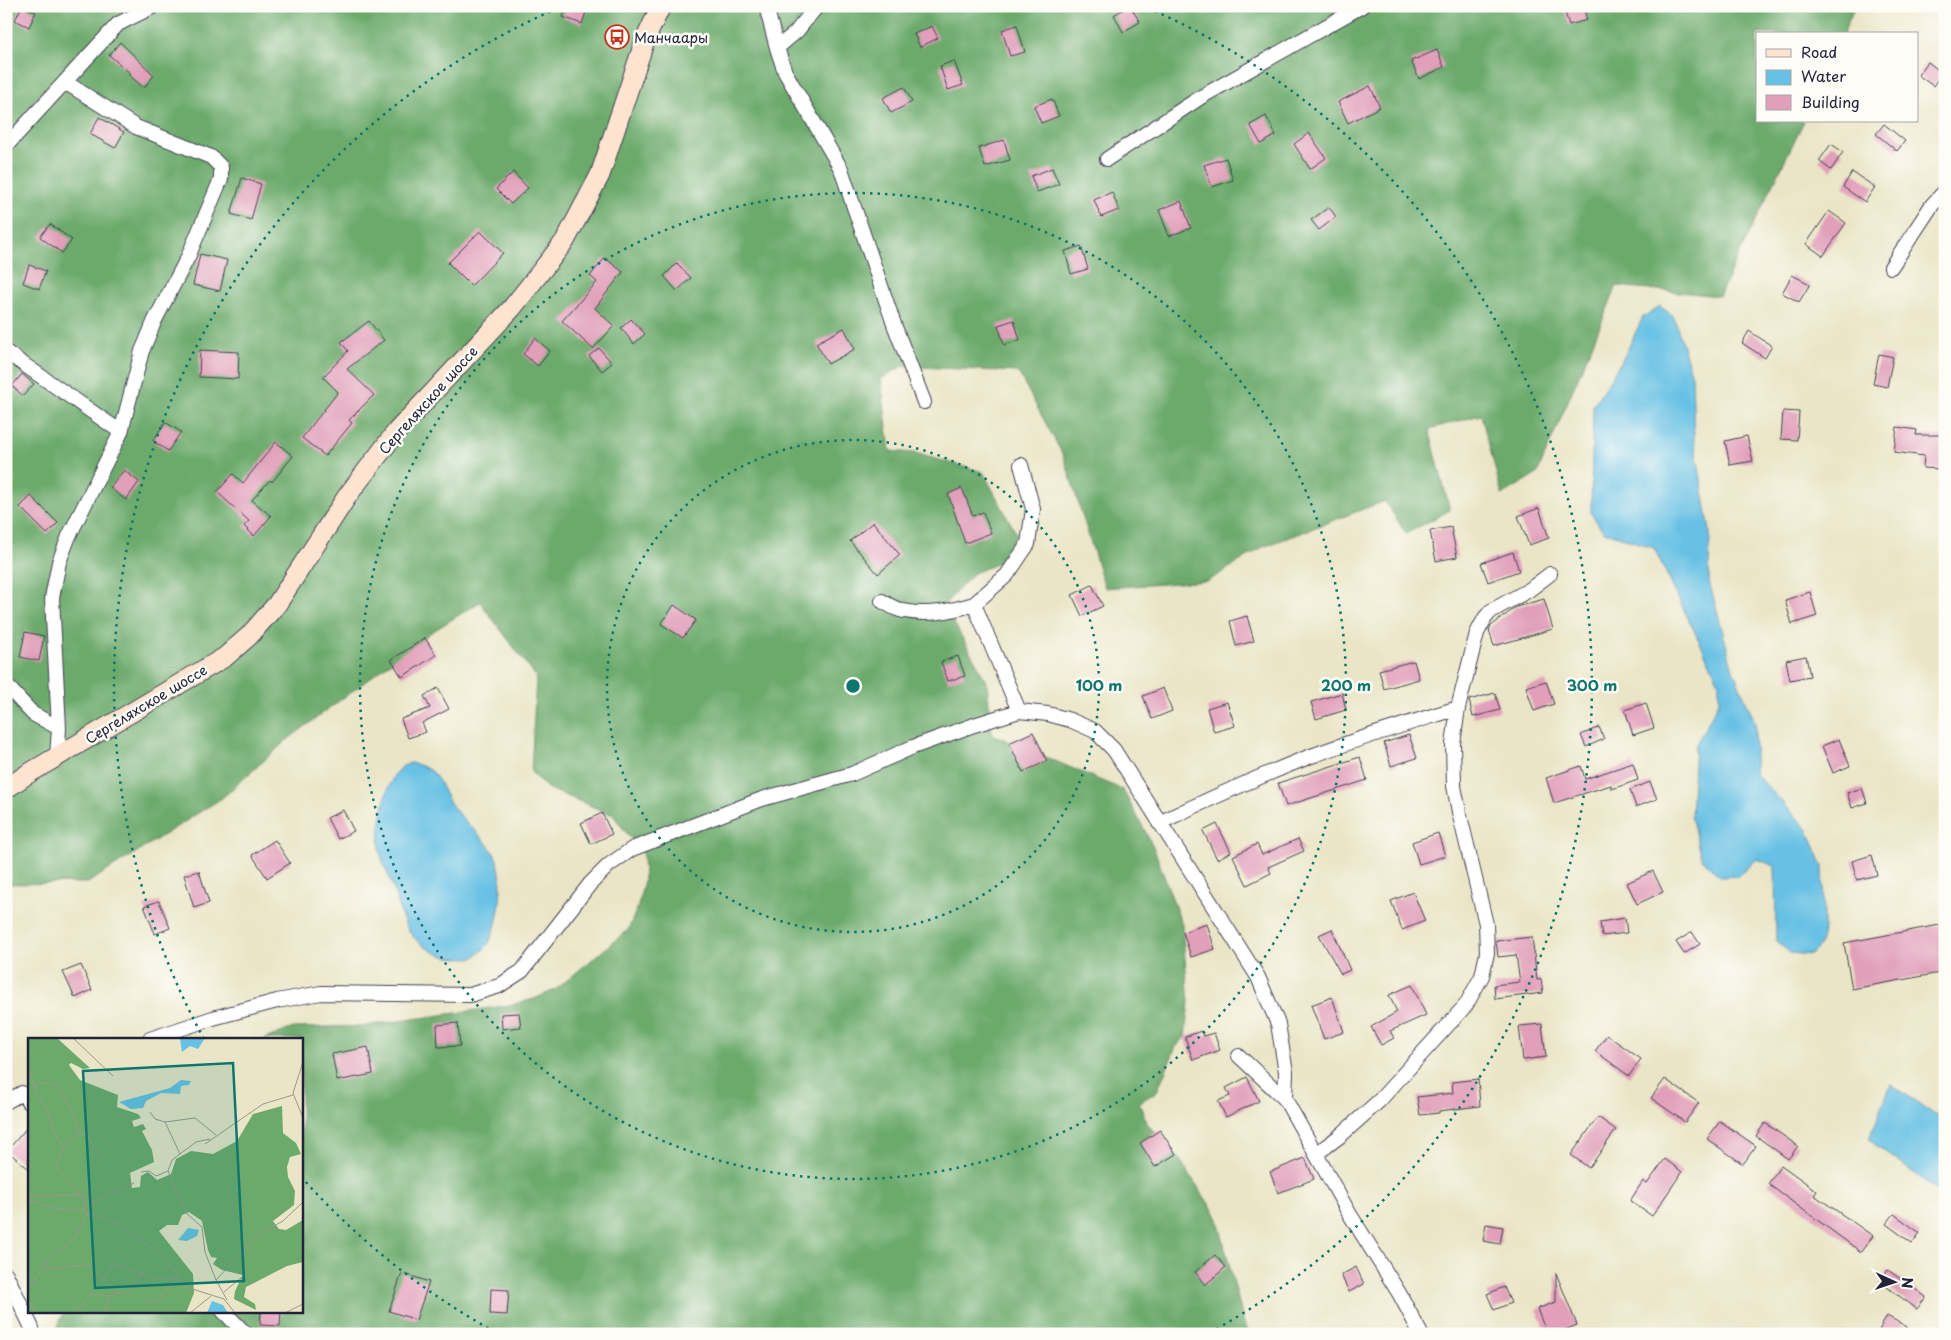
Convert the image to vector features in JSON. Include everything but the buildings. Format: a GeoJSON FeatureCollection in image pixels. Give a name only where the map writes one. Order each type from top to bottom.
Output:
{"type":"FeatureCollection","features":[{"type":"Feature","properties":{"kind":"main road","name":"Сергеляхское шоссе"},"geometry":{"type":"LineString","coordinates":[[6,789],[26,775],[225,657],[249,636],[277,604],[348,495],[396,432],[512,308],[564,241],[600,175],[645,40],[661,6]]}},
{"type":"Feature","properties":{"kind":"street"},"geometry":{"type":"LineString","coordinates":[[6,146],[118,24],[154,6]]}},
{"type":"Feature","properties":{"kind":"street"},"geometry":{"type":"LineString","coordinates":[[766,6],[777,48],[794,89],[841,169],[924,402]]}},
{"type":"Feature","properties":{"kind":"street"},"geometry":{"type":"LineString","coordinates":[[777,48],[796,32],[816,6]]}},
{"type":"Feature","properties":{"kind":"street"},"geometry":{"type":"LineString","coordinates":[[1108,159],[1201,97],[1362,6]]}},
{"type":"Feature","properties":{"kind":"street"},"geometry":{"type":"LineString","coordinates":[[57,757],[59,728],[52,598],[59,562],[121,432],[142,351],[155,320],[188,257],[221,179],[220,167],[212,157],[136,127],[65,82]]}},
{"type":"Feature","properties":{"kind":"street"},"geometry":{"type":"LineString","coordinates":[[1891,267],[1932,205],[1945,191]]}},
{"type":"Feature","properties":{"kind":"street"},"geometry":{"type":"LineString","coordinates":[[6,352],[121,432]]}},
{"type":"Feature","properties":{"kind":"street"},"geometry":{"type":"LineString","coordinates":[[882,602],[902,611],[924,613],[948,612],[974,604],[1007,575],[1028,544],[1033,509],[1021,465]]}},
{"type":"Feature","properties":{"kind":"street"},"geometry":{"type":"LineString","coordinates":[[1316,1154],[1346,1132],[1379,1101],[1466,1005],[1482,976],[1487,953],[1486,924],[1454,786],[1453,744],[1458,708],[1477,633],[1485,618],[1491,611],[1529,590],[1550,574]]}},
{"type":"Feature","properties":{"kind":"street"},"geometry":{"type":"LineString","coordinates":[[974,604],[1019,711]]}},
{"type":"Feature","properties":{"kind":"street"},"geometry":{"type":"LineString","coordinates":[[6,685],[33,714],[59,728]]}},
{"type":"Feature","properties":{"kind":"street"},"geometry":{"type":"LineString","coordinates":[[1159,823],[1232,789],[1306,758],[1381,731],[1458,708]]}},
{"type":"Feature","properties":{"kind":"street"},"geometry":{"type":"LineString","coordinates":[[153,1038],[212,1018],[277,1001],[321,993],[470,994],[499,986],[522,971],[590,884],[608,865],[632,848],[762,799],[852,774],[913,747],[1019,711],[1048,714],[1070,720],[1095,731],[1114,750],[1258,977],[1278,1024],[1286,1072],[1285,1099]]}},
{"type":"Feature","properties":{"kind":"street"},"geometry":{"type":"LineString","coordinates":[[1239,1056],[1285,1099],[1421,1334]]}},
{"type":"Feature","properties":{"kind":"street"},"geometry":{"type":"LineString","coordinates":[[6,1102],[26,1094]]}},
{"type":"Feature","properties":{"kind":"street"},"geometry":{"type":"LineString","coordinates":[[6,1274],[32,1328]]}},
{"type":"Feature","properties":{"kind":"street"},"geometry":{"type":"LineString","coordinates":[[224,1312],[246,1334]]}},
{"type":"Feature","properties":{"kind":"green space"},"geometry":{"type":"Polygon","coordinates":[[[6,6],[1855,6],[1844,32],[1756,32],[1756,122],[1804,122],[1719,296],[1617,286],[1537,474],[1502,495],[1481,415],[1429,429],[1450,510],[1406,534],[1385,501],[1263,547],[1208,581],[1105,588],[1064,457],[1018,372],[902,366],[881,379],[890,451],[915,453],[983,472],[1016,533],[1015,556],[974,573],[944,605],[987,682],[992,734],[1123,790],[1153,846],[1182,925],[1189,1002],[1185,1037],[1176,1047],[1157,1091],[1139,1103],[1148,1125],[1178,1157],[1217,1216],[1244,1323],[1250,1334],[55,1334],[64,1312],[302,1312],[302,1038],[268,1038],[293,1028],[364,1026],[511,1005],[534,999],[555,990],[628,930],[638,906],[644,880],[643,855],[613,815],[547,788],[531,772],[536,677],[480,602],[430,633],[287,740],[222,798],[88,883],[6,884],[6,6]]]}},
{"type":"Feature","properties":{"kind":"water"},"geometry":{"type":"Polygon","coordinates":[[[1660,306],[1674,317],[1692,376],[1694,439],[1710,531],[1709,581],[1733,670],[1755,722],[1755,773],[1808,830],[1823,867],[1824,929],[1819,947],[1811,955],[1790,953],[1776,941],[1775,866],[1757,859],[1738,876],[1720,877],[1701,858],[1691,816],[1695,746],[1719,702],[1719,682],[1654,548],[1603,531],[1591,513],[1593,406],[1624,357],[1643,317],[1660,306]]]}},
{"type":"Feature","properties":{"kind":"water"},"geometry":{"type":"Polygon","coordinates":[[[410,763],[428,769],[438,779],[453,807],[489,846],[497,861],[500,872],[501,896],[497,921],[489,943],[474,958],[440,955],[426,948],[415,938],[405,923],[383,861],[380,849],[380,830],[385,798],[397,771],[410,763]]]}},
{"type":"Feature","properties":{"kind":"water"},"geometry":{"type":"Polygon","coordinates":[[[1891,1084],[1945,1122],[1945,1196],[1869,1140],[1891,1084]]]}},
{"type":"Feature","properties":{"kind":"place","name":"Манчаары"},"geometry":{"type":"Point","coordinates":[617,37]}}]}
